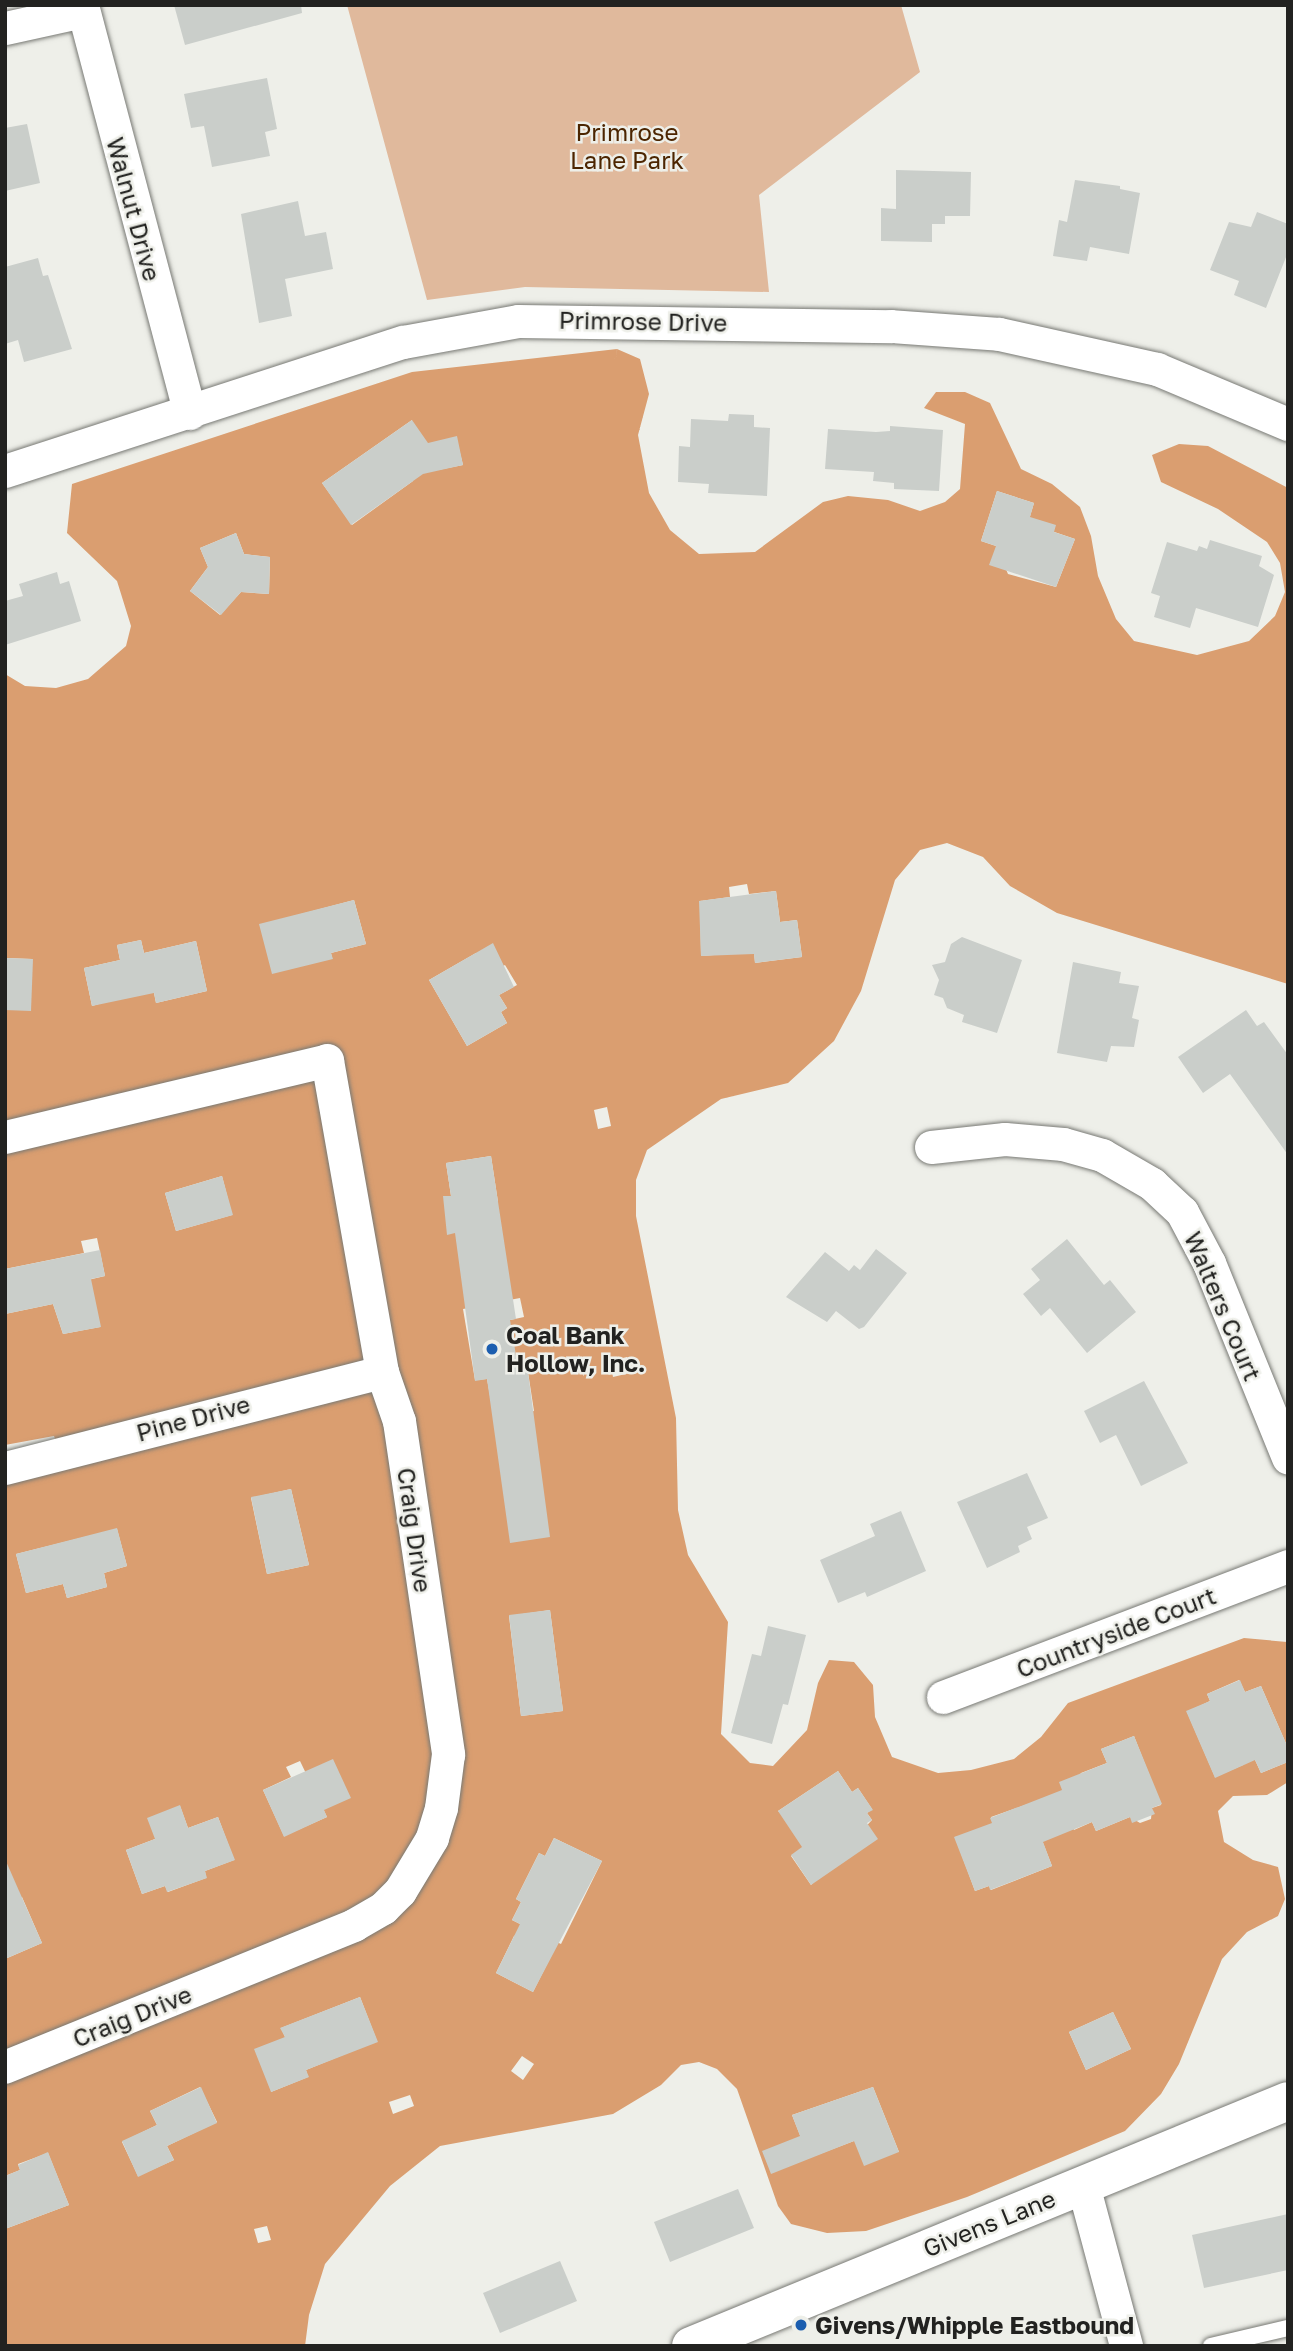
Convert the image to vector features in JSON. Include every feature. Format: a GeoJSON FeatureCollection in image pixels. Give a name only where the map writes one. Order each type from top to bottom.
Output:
{"type":"FeatureCollection","features":[{"type":"Feature","properties":{"kind":"street"},"geometry":{"type":"LineString","coordinates":[[5,28],[82,8]]}},
{"type":"Feature","properties":{"kind":"street","name":"Walnut Drive"},"geometry":{"type":"LineString","coordinates":[[82,8],[191,413]]}},
{"type":"Feature","properties":{"kind":"street","name":"Primrose Drive"},"geometry":{"type":"LineString","coordinates":[[5,471],[191,413],[403,342],[483,324],[700,322],[891,326],[1036,340],[1157,369],[1288,424]]}},
{"type":"Feature","properties":{"kind":"street","name":"Craig Drive"},"geometry":{"type":"LineString","coordinates":[[5,1137],[327,1060],[382,1372],[399,1421],[448,1755],[441,1808],[421,1859],[383,1908],[354,1925],[5,2067]]}},
{"type":"Feature","properties":{"kind":"street","name":"Walters Court"},"geometry":{"type":"LineString","coordinates":[[930,1147],[1005,1139],[1063,1144],[1102,1155],[1152,1184],[1182,1212],[1209,1264],[1288,1458]]}},
{"type":"Feature","properties":{"kind":"street","name":"Pine Drive"},"geometry":{"type":"LineString","coordinates":[[5,1468],[382,1372]]}},
{"type":"Feature","properties":{"kind":"street","name":"Countryside Court"},"geometry":{"type":"LineString","coordinates":[[943,1697],[1288,1566]]}},
{"type":"Feature","properties":{"kind":"street","name":"Givens Lane"},"geometry":{"type":"LineString","coordinates":[[691,2346],[1288,2101]]}},
{"type":"Feature","properties":{"kind":"street"},"geometry":{"type":"LineString","coordinates":[[1083,2185],[1126,2346]]}},
{"type":"Feature","properties":{"kind":"lane"},"geometry":{"type":"LineString","coordinates":[[1211,2346],[1288,2328]]}},
{"type":"Feature","properties":{"kind":"green space","name":"Primrose Lane Park"},"geometry":{"type":"Polygon","coordinates":[[[347,5],[901,5],[920,72],[759,195],[769,292],[525,287],[427,300],[347,5]]]}},
{"type":"Feature","properties":{"kind":"shaded area"},"geometry":{"type":"Polygon","coordinates":[[[617,349],[640,359],[649,394],[638,435],[649,493],[670,530],[699,554],[755,552],[823,502],[848,496],[888,500],[920,511],[945,502],[960,489],[965,424],[924,408],[936,392],[965,392],[990,403],[1021,469],[1052,484],[1080,507],[1091,536],[1098,576],[1116,619],[1134,641],[1197,655],[1249,641],[1275,616],[1285,592],[1280,563],[1267,542],[1218,509],[1161,482],[1152,455],[1179,444],[1208,446],[1288,488],[1288,984],[1057,913],[1010,886],[983,857],[947,843],[920,850],[895,880],[861,991],[834,1041],[788,1083],[721,1099],[647,1150],[636,1180],[636,1216],[676,1418],[678,1510],[688,1555],[728,1622],[721,1734],[750,1763],[773,1766],[807,1730],[818,1683],[829,1660],[854,1662],[873,1685],[875,1717],[892,1757],[938,1773],[971,1770],[1014,1759],[1041,1737],[1068,1703],[1244,1638],[1287,1642],[1288,1748],[1261,1686],[1245,1692],[1239,1680],[1207,1694],[1210,1701],[1187,1712],[1215,1777],[1243,1765],[1250,1749],[1261,1773],[1288,1762],[1288,1782],[1267,1795],[1233,1796],[1218,1811],[1224,1842],[1253,1860],[1278,1867],[1285,1899],[1278,1916],[1247,1932],[1222,1959],[1179,2064],[1161,2094],[1125,2131],[967,2197],[866,2231],[827,2233],[791,2224],[778,2206],[737,2089],[717,2069],[699,2062],[681,2065],[661,2085],[613,2114],[440,2146],[390,2186],[325,2264],[309,2315],[305,2346],[5,2346],[5,2229],[69,2205],[48,2153],[18,2164],[20,2170],[5,2176],[5,1959],[42,1943],[22,1897],[5,1904],[5,1483],[65,1465],[54,1436],[5,1445],[5,1314],[53,1304],[63,1334],[100,1327],[88,1280],[105,1276],[97,1238],[81,1241],[84,1253],[5,1269],[5,1010],[32,959],[5,958],[5,674],[25,686],[56,688],[88,679],[126,646],[131,626],[117,581],[67,533],[72,484],[412,372],[617,349]],[[412,420],[322,483],[352,525],[413,481],[412,420]],[[456,437],[438,470],[463,465],[456,437]],[[997,491],[981,541],[996,546],[1008,574],[1056,587],[1075,539],[1028,523],[1034,503],[997,491]],[[236,533],[200,548],[208,567],[190,591],[220,615],[241,592],[269,594],[270,557],[244,554],[236,533]],[[747,884],[729,887],[730,897],[700,901],[701,956],[754,952],[755,963],[802,957],[797,920],[780,922],[776,891],[749,894],[747,884]],[[354,900],[260,925],[332,958],[331,953],[366,944],[354,900]],[[141,940],[117,945],[120,960],[84,968],[92,1006],[153,988],[156,1003],[207,991],[196,941],[144,953],[141,940]],[[476,953],[429,980],[467,1046],[507,1023],[501,1012],[507,1008],[499,995],[517,985],[505,965],[488,974],[476,953]],[[607,1107],[594,1110],[598,1129],[611,1126],[607,1107]],[[491,1156],[446,1163],[451,1196],[444,1196],[448,1234],[498,1202],[491,1156]],[[222,1176],[165,1193],[176,1231],[232,1215],[222,1176]],[[520,1298],[463,1309],[475,1380],[487,1379],[494,1418],[534,1411],[528,1372],[517,1373],[506,1321],[524,1317],[520,1298]],[[627,1357],[610,1361],[613,1377],[630,1373],[627,1357]],[[291,1489],[251,1498],[267,1574],[309,1565],[291,1489]],[[117,1529],[16,1554],[26,1593],[63,1584],[67,1598],[107,1587],[104,1573],[127,1566],[117,1529]],[[550,1610],[509,1616],[521,1716],[563,1711],[550,1610]],[[1134,1736],[1101,1749],[1107,1763],[1081,1773],[1064,1805],[1074,1830],[1092,1822],[1096,1831],[1130,1817],[1140,1823],[1151,1819],[1152,1808],[1161,1805],[1134,1736]],[[300,1761],[286,1767],[291,1777],[263,1790],[284,1836],[327,1817],[300,1761]],[[838,1771],[778,1811],[812,1841],[791,1856],[811,1885],[872,1820],[867,1813],[872,1809],[858,1788],[852,1792],[838,1771]],[[1028,1804],[991,1817],[995,1830],[955,1837],[975,1891],[989,1886],[991,1890],[1052,1866],[1028,1804]],[[180,1806],[155,1839],[126,1850],[142,1894],[165,1886],[168,1892],[206,1878],[205,1871],[234,1860],[218,1817],[188,1828],[180,1806]],[[554,1838],[545,1856],[539,1853],[516,1899],[521,1902],[512,1920],[530,1929],[514,1936],[496,1973],[533,1992],[552,1954],[550,1939],[561,1944],[602,1861],[554,1838]],[[360,1997],[281,2028],[285,2037],[271,2092],[308,2077],[306,2070],[377,2041],[360,1997]],[[1113,2012],[1069,2032],[1086,2070],[1131,2049],[1113,2012]],[[522,2056],[511,2071],[523,2080],[534,2064],[522,2056]],[[200,2087],[150,2111],[157,2125],[122,2142],[138,2176],[174,2160],[167,2146],[217,2122],[200,2087]],[[873,2087],[792,2115],[809,2158],[854,2141],[899,2152],[873,2087]],[[410,2095],[389,2102],[393,2114],[414,2106],[410,2095]],[[267,2226],[254,2229],[258,2243],[271,2240],[267,2226]]]}},
{"type":"Feature","properties":{"kind":"building"},"geometry":{"type":"Polygon","coordinates":[[[174,5],[301,5],[302,13],[185,45],[174,5]]]}},
{"type":"Feature","properties":{"kind":"building"},"geometry":{"type":"Polygon","coordinates":[[[267,78],[277,129],[265,132],[270,156],[212,167],[204,126],[191,128],[184,94],[267,78]]]}},
{"type":"Feature","properties":{"kind":"building"},"geometry":{"type":"Polygon","coordinates":[[[27,124],[40,183],[5,191],[5,128],[27,124]]]}},
{"type":"Feature","properties":{"kind":"building"},"geometry":{"type":"Polygon","coordinates":[[[896,170],[971,172],[970,216],[945,216],[945,224],[932,224],[932,242],[881,241],[881,208],[896,209],[896,170]]]}},
{"type":"Feature","properties":{"kind":"building"},"geometry":{"type":"Polygon","coordinates":[[[1075,180],[1120,186],[1120,189],[1140,193],[1129,254],[1090,247],[1087,261],[1053,256],[1059,220],[1067,222],[1075,180]]]}},
{"type":"Feature","properties":{"kind":"building"},"geometry":{"type":"Polygon","coordinates":[[[298,201],[305,236],[326,232],[333,269],[285,279],[292,316],[259,323],[241,214],[298,201]]]}},
{"type":"Feature","properties":{"kind":"building"},"geometry":{"type":"Polygon","coordinates":[[[1257,212],[1288,224],[1288,252],[1266,308],[1234,295],[1239,281],[1210,270],[1229,222],[1251,227],[1257,212]]]}},
{"type":"Feature","properties":{"kind":"building"},"geometry":{"type":"Polygon","coordinates":[[[38,258],[43,276],[48,275],[72,349],[24,362],[18,340],[5,344],[5,267],[38,258]]]}},
{"type":"Feature","properties":{"kind":"building"},"geometry":{"type":"Polygon","coordinates":[[[729,414],[754,415],[754,427],[770,428],[767,496],[708,493],[709,484],[678,482],[679,446],[690,447],[691,419],[728,421],[729,414]]]}},
{"type":"Feature","properties":{"kind":"building"},"geometry":{"type":"Polygon","coordinates":[[[412,420],[428,443],[457,436],[463,465],[423,474],[351,525],[322,483],[412,420]]]}},
{"type":"Feature","properties":{"kind":"building"},"geometry":{"type":"Polygon","coordinates":[[[890,426],[943,430],[939,491],[894,489],[894,483],[873,481],[874,472],[825,469],[828,429],[876,432],[890,431],[890,426]]]}},
{"type":"Feature","properties":{"kind":"building"},"geometry":{"type":"Polygon","coordinates":[[[997,491],[1034,503],[1030,517],[1056,525],[1054,532],[1075,539],[1056,587],[989,565],[996,546],[981,541],[997,491]]]}},
{"type":"Feature","properties":{"kind":"building"},"geometry":{"type":"Polygon","coordinates":[[[236,533],[244,554],[270,557],[269,594],[241,592],[221,615],[190,591],[208,567],[200,548],[236,533]]]}},
{"type":"Feature","properties":{"kind":"building"},"geometry":{"type":"Polygon","coordinates":[[[1210,540],[1262,556],[1259,566],[1274,575],[1258,627],[1196,608],[1190,628],[1154,617],[1160,596],[1151,593],[1167,542],[1197,551],[1199,546],[1207,549],[1210,540]]]}},
{"type":"Feature","properties":{"kind":"building"},"geometry":{"type":"Polygon","coordinates":[[[57,572],[60,584],[69,581],[81,621],[5,645],[5,601],[23,596],[19,584],[57,572]]]}},
{"type":"Feature","properties":{"kind":"building"},"geometry":{"type":"Polygon","coordinates":[[[776,891],[780,922],[797,920],[802,957],[755,963],[754,954],[701,956],[699,901],[776,891]]]}},
{"type":"Feature","properties":{"kind":"building"},"geometry":{"type":"Polygon","coordinates":[[[354,900],[366,944],[331,953],[333,959],[272,974],[259,924],[354,900]]]}},
{"type":"Feature","properties":{"kind":"building"},"geometry":{"type":"Polygon","coordinates":[[[962,937],[1022,960],[997,1033],[962,1022],[964,1015],[947,1008],[943,998],[934,995],[939,980],[932,965],[945,962],[951,944],[962,937]]]}},
{"type":"Feature","properties":{"kind":"building"},"geometry":{"type":"Polygon","coordinates":[[[141,940],[144,953],[196,941],[207,991],[156,1003],[154,993],[92,1006],[84,968],[120,960],[117,945],[141,940]]]}},
{"type":"Feature","properties":{"kind":"building"},"geometry":{"type":"Polygon","coordinates":[[[493,943],[514,987],[499,995],[507,1008],[501,1012],[507,1023],[467,1046],[429,980],[493,943]]]}},
{"type":"Feature","properties":{"kind":"building"},"geometry":{"type":"Polygon","coordinates":[[[5,958],[33,959],[31,1011],[5,1010],[5,958]]]}},
{"type":"Feature","properties":{"kind":"building"},"geometry":{"type":"Polygon","coordinates":[[[1073,962],[1121,972],[1119,983],[1139,986],[1132,1018],[1139,1020],[1134,1047],[1111,1046],[1107,1062],[1057,1053],[1073,962]]]}},
{"type":"Feature","properties":{"kind":"building"},"geometry":{"type":"Polygon","coordinates":[[[1246,1010],[1257,1026],[1264,1022],[1288,1055],[1288,1155],[1230,1074],[1203,1093],[1178,1057],[1246,1010]]]}},
{"type":"Feature","properties":{"kind":"building"},"geometry":{"type":"Polygon","coordinates":[[[491,1156],[516,1319],[510,1320],[519,1373],[528,1372],[550,1537],[510,1543],[487,1379],[475,1381],[455,1233],[447,1235],[443,1196],[451,1196],[446,1163],[491,1156]]]}},
{"type":"Feature","properties":{"kind":"building"},"geometry":{"type":"Polygon","coordinates":[[[222,1176],[233,1215],[176,1231],[165,1193],[222,1176]]]}},
{"type":"Feature","properties":{"kind":"building"},"geometry":{"type":"Polygon","coordinates":[[[1067,1239],[1104,1285],[1110,1280],[1136,1312],[1087,1353],[1050,1308],[1041,1316],[1023,1294],[1040,1280],[1031,1269],[1067,1239]]]}},
{"type":"Feature","properties":{"kind":"building"},"geometry":{"type":"Polygon","coordinates":[[[876,1249],[907,1273],[864,1327],[859,1329],[836,1311],[827,1322],[786,1297],[825,1252],[849,1271],[854,1265],[860,1270],[876,1249]]]}},
{"type":"Feature","properties":{"kind":"building"},"geometry":{"type":"Polygon","coordinates":[[[100,1250],[105,1276],[91,1279],[101,1327],[63,1334],[53,1304],[5,1314],[5,1269],[100,1250]]]}},
{"type":"Feature","properties":{"kind":"building"},"geometry":{"type":"Polygon","coordinates":[[[1144,1381],[1188,1463],[1141,1486],[1116,1435],[1100,1443],[1084,1411],[1144,1381]]]}},
{"type":"Feature","properties":{"kind":"building"},"geometry":{"type":"Polygon","coordinates":[[[1027,1473],[1048,1518],[1027,1527],[1032,1539],[1018,1546],[1020,1552],[987,1568],[957,1502],[1027,1473]]]}},
{"type":"Feature","properties":{"kind":"building"},"geometry":{"type":"Polygon","coordinates":[[[291,1489],[309,1565],[267,1574],[251,1497],[291,1489]]]}},
{"type":"Feature","properties":{"kind":"building"},"geometry":{"type":"Polygon","coordinates":[[[901,1511],[926,1571],[867,1597],[865,1592],[838,1603],[820,1560],[875,1536],[870,1524],[901,1511]]]}},
{"type":"Feature","properties":{"kind":"building"},"geometry":{"type":"Polygon","coordinates":[[[117,1528],[127,1566],[104,1573],[107,1587],[67,1598],[63,1584],[26,1593],[16,1554],[117,1528]]]}},
{"type":"Feature","properties":{"kind":"building"},"geometry":{"type":"Polygon","coordinates":[[[550,1610],[563,1711],[521,1716],[509,1615],[550,1610]]]}},
{"type":"Feature","properties":{"kind":"building"},"geometry":{"type":"Polygon","coordinates":[[[768,1626],[806,1635],[788,1705],[783,1704],[772,1744],[731,1733],[752,1654],[761,1656],[768,1626]]]}},
{"type":"Feature","properties":{"kind":"building"},"geometry":{"type":"Polygon","coordinates":[[[1240,1680],[1245,1692],[1261,1686],[1288,1748],[1288,1762],[1261,1773],[1255,1760],[1215,1778],[1186,1711],[1210,1701],[1207,1694],[1240,1680]]]}},
{"type":"Feature","properties":{"kind":"building"},"geometry":{"type":"Polygon","coordinates":[[[1134,1736],[1162,1804],[1152,1808],[1155,1814],[1132,1823],[1130,1817],[1096,1831],[1092,1822],[1043,1842],[1052,1866],[990,1890],[989,1886],[975,1891],[954,1837],[992,1823],[990,1818],[1062,1790],[1059,1782],[1107,1763],[1101,1749],[1134,1736]]]}},
{"type":"Feature","properties":{"kind":"building"},"geometry":{"type":"Polygon","coordinates":[[[333,1759],[351,1798],[324,1810],[327,1817],[284,1837],[263,1790],[333,1759]]]}},
{"type":"Feature","properties":{"kind":"building"},"geometry":{"type":"Polygon","coordinates":[[[838,1771],[852,1792],[858,1788],[873,1810],[867,1813],[872,1820],[867,1823],[878,1839],[811,1885],[791,1855],[802,1847],[778,1811],[838,1771]]]}},
{"type":"Feature","properties":{"kind":"building"},"geometry":{"type":"Polygon","coordinates":[[[180,1805],[188,1828],[218,1817],[235,1860],[205,1871],[207,1878],[167,1892],[165,1886],[142,1894],[126,1850],[155,1839],[147,1818],[180,1805]]]}},
{"type":"Feature","properties":{"kind":"building"},"geometry":{"type":"Polygon","coordinates":[[[554,1838],[602,1861],[533,1992],[496,1973],[520,1924],[512,1920],[521,1902],[516,1899],[539,1853],[545,1856],[554,1838]]]}},
{"type":"Feature","properties":{"kind":"building"},"geometry":{"type":"Polygon","coordinates":[[[5,1859],[42,1943],[5,1959],[5,1859]]]}},
{"type":"Feature","properties":{"kind":"building"},"geometry":{"type":"Polygon","coordinates":[[[360,1997],[378,2042],[306,2070],[309,2077],[271,2092],[254,2049],[285,2037],[280,2028],[360,1997]]]}},
{"type":"Feature","properties":{"kind":"building"},"geometry":{"type":"Polygon","coordinates":[[[1113,2012],[1131,2049],[1086,2070],[1069,2032],[1113,2012]]]}},
{"type":"Feature","properties":{"kind":"building"},"geometry":{"type":"Polygon","coordinates":[[[201,2087],[217,2123],[167,2146],[174,2160],[138,2177],[122,2141],[157,2125],[150,2111],[201,2087]]]}},
{"type":"Feature","properties":{"kind":"building"},"geometry":{"type":"Polygon","coordinates":[[[873,2087],[899,2152],[864,2166],[854,2141],[771,2174],[762,2151],[800,2136],[792,2115],[873,2087]]]}},
{"type":"Feature","properties":{"kind":"building"},"geometry":{"type":"Polygon","coordinates":[[[48,2152],[69,2205],[5,2229],[5,2176],[20,2170],[18,2165],[48,2152]]]}},
{"type":"Feature","properties":{"kind":"building"},"geometry":{"type":"Polygon","coordinates":[[[738,2189],[754,2228],[670,2262],[654,2222],[738,2189]]]}},
{"type":"Feature","properties":{"kind":"building"},"geometry":{"type":"Polygon","coordinates":[[[1288,2214],[1288,2270],[1204,2288],[1192,2235],[1288,2214]]]}},
{"type":"Feature","properties":{"kind":"building"},"geometry":{"type":"Polygon","coordinates":[[[560,2261],[577,2301],[500,2333],[483,2293],[560,2261]]]}},
{"type":"Feature","properties":{"kind":"place","name":"Coal Bank Hollow, Inc."},"geometry":{"type":"Point","coordinates":[492,1349]}},
{"type":"Feature","properties":{"kind":"place","name":"Givens/Whipple Eastbound"},"geometry":{"type":"Point","coordinates":[801,2325]}}]}
